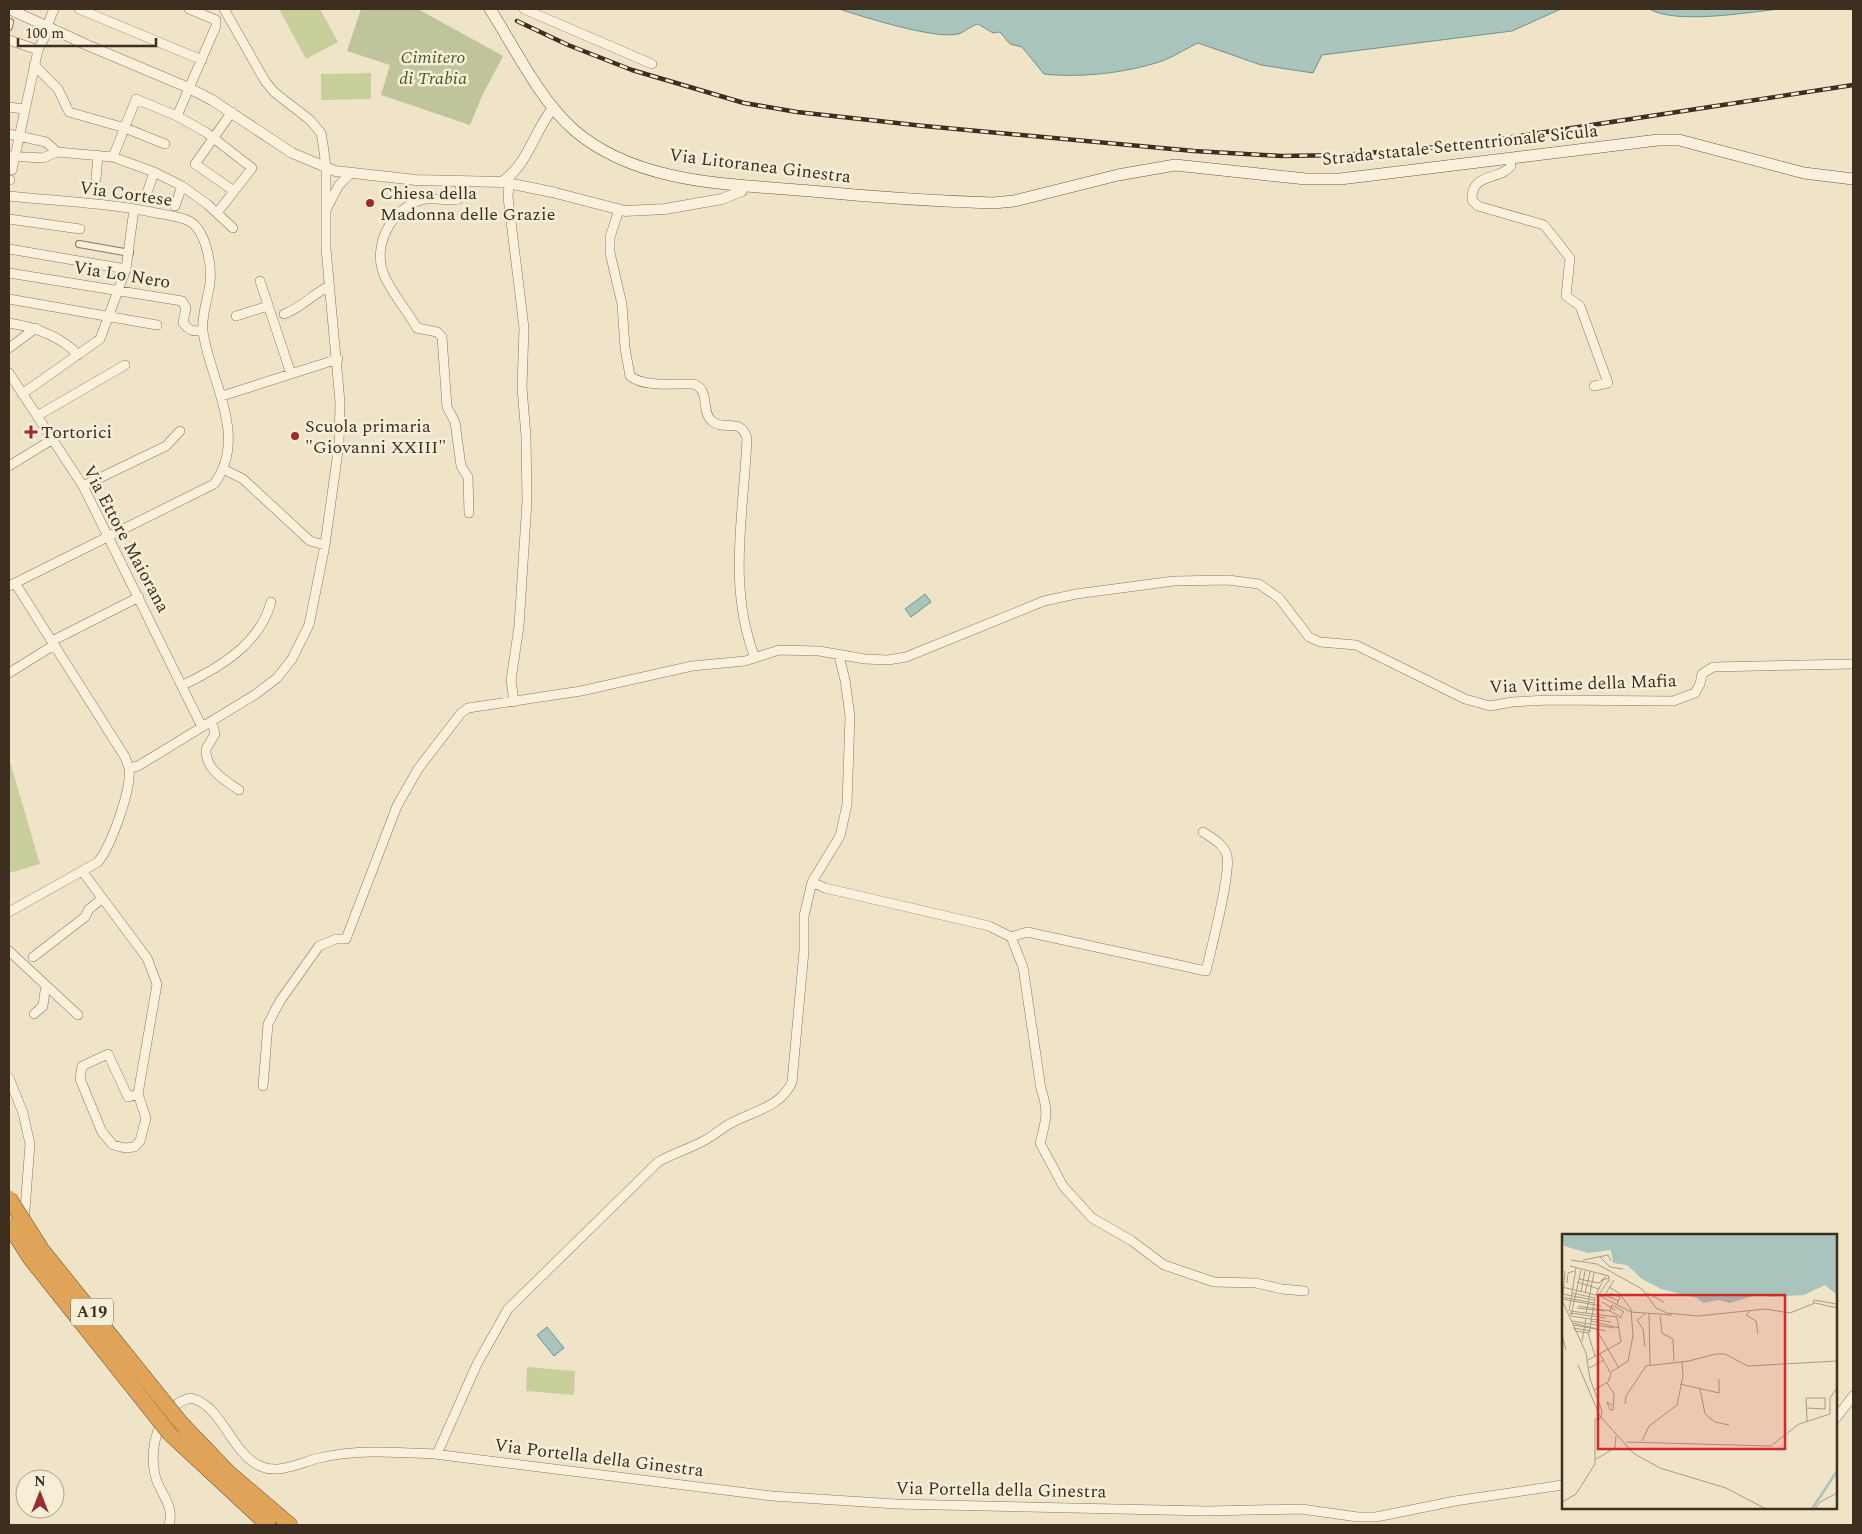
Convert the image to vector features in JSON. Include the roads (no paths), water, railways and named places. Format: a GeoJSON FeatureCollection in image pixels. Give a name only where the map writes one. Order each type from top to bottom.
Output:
{"type":"FeatureCollection","features":[{"type":"Feature","properties":{"kind":"highway","name":"A19"},"geometry":{"type":"LineString","coordinates":[[9,1198],[42,1250],[182,1423],[228,1472],[290,1525]]}},
{"type":"Feature","properties":{"kind":"highway","name":"A19"},"geometry":{"type":"LineString","coordinates":[[9,1225],[30,1258],[170,1434],[268,1525]]}},
{"type":"Feature","properties":{"kind":"main road","name":"Via Litoranea Ginestra"},"geometry":{"type":"LineString","coordinates":[[490,9],[552,108],[586,139],[615,156],[646,169],[687,179],[920,199]]}},
{"type":"Feature","properties":{"kind":"main road","name":"Strada statale Settentrionale Sicula"},"geometry":{"type":"LineString","coordinates":[[920,199],[993,203],[1014,201],[1118,175],[1175,165],[1306,179],[1340,179],[1658,140],[1679,140],[1804,173],[1853,179]]}},
{"type":"Feature","properties":{"kind":"street"},"geometry":{"type":"LineString","coordinates":[[9,9],[87,45],[189,88],[232,112],[292,153],[326,168],[351,173],[462,182],[505,183],[552,192],[619,210],[665,208],[722,199],[742,192],[743,185]]}},
{"type":"Feature","properties":{"kind":"street"},"geometry":{"type":"LineString","coordinates":[[12,170],[13,134],[23,109],[38,50],[54,9]]}},
{"type":"Feature","properties":{"kind":"street"},"geometry":{"type":"LineString","coordinates":[[79,9],[100,13],[202,60]]}},
{"type":"Feature","properties":{"kind":"street"},"geometry":{"type":"LineString","coordinates":[[177,116],[216,26],[216,20],[188,9]]}},
{"type":"Feature","properties":{"kind":"street"},"geometry":{"type":"LineString","coordinates":[[129,768],[138,766],[256,694],[277,678],[292,659],[309,625],[325,545],[339,444],[338,359],[329,286],[324,213],[326,168],[321,133],[310,120],[274,92],[265,81],[224,9]]}},
{"type":"Feature","properties":{"kind":"street"},"geometry":{"type":"LineString","coordinates":[[524,9],[652,64]]}},
{"type":"Feature","properties":{"kind":"street"},"geometry":{"type":"LineString","coordinates":[[9,40],[38,50]]}},
{"type":"Feature","properties":{"kind":"street"},"geometry":{"type":"LineString","coordinates":[[34,65],[58,89],[69,112],[125,128],[165,144]]}},
{"type":"Feature","properties":{"kind":"street"},"geometry":{"type":"LineString","coordinates":[[113,157],[136,99],[177,116],[213,138],[252,168],[217,213]]}},
{"type":"Feature","properties":{"kind":"street"},"geometry":{"type":"LineString","coordinates":[[9,107],[23,109]]}},
{"type":"Feature","properties":{"kind":"street"},"geometry":{"type":"LineString","coordinates":[[505,183],[527,156],[552,108]]}},
{"type":"Feature","properties":{"kind":"street"},"geometry":{"type":"LineString","coordinates":[[232,112],[195,164],[234,191]]}},
{"type":"Feature","properties":{"kind":"street"},"geometry":{"type":"LineString","coordinates":[[13,134],[46,142],[57,152]]}},
{"type":"Feature","properties":{"kind":"street"},"geometry":{"type":"LineString","coordinates":[[11,157],[43,158],[57,152],[113,157],[154,172],[182,186],[234,228]]}},
{"type":"Feature","properties":{"kind":"street"},"geometry":{"type":"LineString","coordinates":[[96,178],[98,155]]}},
{"type":"Feature","properties":{"kind":"street"},"geometry":{"type":"LineString","coordinates":[[1510,158],[1511,166],[1506,172],[1486,177],[1476,185],[1472,192],[1472,200],[1478,206],[1544,225],[1570,258],[1566,296],[1580,306],[1608,383],[1594,386]]}},
{"type":"Feature","properties":{"kind":"street"},"geometry":{"type":"LineString","coordinates":[[145,199],[154,172]]}},
{"type":"Feature","properties":{"kind":"street"},"geometry":{"type":"LineString","coordinates":[[324,213],[339,185],[351,173]]}},
{"type":"Feature","properties":{"kind":"street"},"geometry":{"type":"LineString","coordinates":[[462,182],[459,199],[423,199],[403,210],[390,223],[381,248],[384,276],[417,328],[437,332],[442,337],[446,407],[455,422],[461,466],[468,477],[469,513]]}},
{"type":"Feature","properties":{"kind":"street"},"geometry":{"type":"LineString","coordinates":[[505,183],[524,328],[522,386],[526,437],[527,501],[519,626],[511,680],[514,702]]}},
{"type":"Feature","properties":{"kind":"street"},"geometry":{"type":"LineString","coordinates":[[175,206],[182,186]]}},
{"type":"Feature","properties":{"kind":"street","name":"Via Cortese"},"geometry":{"type":"LineString","coordinates":[[9,196],[134,209],[189,221],[200,234],[210,268],[203,330],[222,396],[228,433],[223,469]]}},
{"type":"Feature","properties":{"kind":"street"},"geometry":{"type":"LineString","coordinates":[[22,394],[100,339],[126,269],[130,253],[134,209]]}},
{"type":"Feature","properties":{"kind":"street"},"geometry":{"type":"LineString","coordinates":[[619,210],[610,237],[610,253],[622,304],[625,348],[630,376],[635,380],[645,382],[694,384],[700,386],[703,390],[708,415],[712,421],[721,425],[737,425],[744,431],[747,438],[738,554],[740,601],[747,636],[755,658]]}},
{"type":"Feature","properties":{"kind":"street"},"geometry":{"type":"LineString","coordinates":[[9,219],[80,228]]}},
{"type":"Feature","properties":{"kind":"street"},"geometry":{"type":"LineString","coordinates":[[79,244],[130,253]]}},
{"type":"Feature","properties":{"kind":"street"},"geometry":{"type":"LineString","coordinates":[[9,249],[126,269]]}},
{"type":"Feature","properties":{"kind":"street","name":"Via Lo Nero"},"geometry":{"type":"LineString","coordinates":[[9,273],[182,301],[186,308],[183,322],[188,330],[194,332],[203,330]]}},
{"type":"Feature","properties":{"kind":"street"},"geometry":{"type":"LineString","coordinates":[[260,281],[291,374]]}},
{"type":"Feature","properties":{"kind":"street"},"geometry":{"type":"LineString","coordinates":[[284,314],[298,309],[317,292],[329,286]]}},
{"type":"Feature","properties":{"kind":"street"},"geometry":{"type":"LineString","coordinates":[[9,299],[157,325]]}},
{"type":"Feature","properties":{"kind":"street"},"geometry":{"type":"LineString","coordinates":[[236,316],[268,306]]}},
{"type":"Feature","properties":{"kind":"street"},"geometry":{"type":"LineString","coordinates":[[9,323],[36,328],[71,347],[78,355]]}},
{"type":"Feature","properties":{"kind":"street"},"geometry":{"type":"LineString","coordinates":[[9,348],[35,331],[36,328]]}},
{"type":"Feature","properties":{"kind":"street"},"geometry":{"type":"LineString","coordinates":[[222,396],[338,359]]}},
{"type":"Feature","properties":{"kind":"street"},"geometry":{"type":"LineString","coordinates":[[37,416],[125,365]]}},
{"type":"Feature","properties":{"kind":"street","name":"Via Ettore Maiorana"},"geometry":{"type":"LineString","coordinates":[[9,373],[83,486],[110,536],[202,727]]}},
{"type":"Feature","properties":{"kind":"street"},"geometry":{"type":"LineString","coordinates":[[83,486],[166,446],[180,431]]}},
{"type":"Feature","properties":{"kind":"street"},"geometry":{"type":"LineString","coordinates":[[9,466],[53,439]]}},
{"type":"Feature","properties":{"kind":"street"},"geometry":{"type":"LineString","coordinates":[[9,912],[98,862],[106,852],[114,836],[128,781],[129,768],[53,643],[12,584],[214,484],[223,469],[243,479],[310,541],[325,545]]}},
{"type":"Feature","properties":{"kind":"street","name":"Via Vittime della Mafia"},"geometry":{"type":"LineString","coordinates":[[263,1086],[268,1024],[280,1001],[319,946],[329,941],[346,939],[397,806],[418,769],[461,713],[468,708],[581,691],[692,666],[725,664],[755,658],[780,650],[819,651],[838,656],[888,660],[906,657],[1044,601],[1076,594],[1174,581],[1228,580],[1252,582],[1266,588],[1279,598],[1309,637],[1320,642],[1356,645],[1465,698],[1490,706],[1543,700],[1673,701],[1695,693],[1700,684],[1702,674],[1713,667],[1853,664]]}},
{"type":"Feature","properties":{"kind":"street"},"geometry":{"type":"LineString","coordinates":[[9,672],[53,643],[139,597]]}},
{"type":"Feature","properties":{"kind":"street"},"geometry":{"type":"LineString","coordinates":[[182,685],[207,674],[240,652],[264,621],[271,602]]}},
{"type":"Feature","properties":{"kind":"street"},"geometry":{"type":"LineString","coordinates":[[437,1454],[477,1364],[508,1309],[658,1162],[675,1152],[706,1140],[726,1125],[780,1100],[788,1092],[792,1082],[804,952],[804,916],[812,882],[840,836],[847,805],[850,716],[845,680],[838,656]]}},
{"type":"Feature","properties":{"kind":"street"},"geometry":{"type":"LineString","coordinates":[[212,721],[215,734],[206,748],[209,764],[219,776],[239,790]]}},
{"type":"Feature","properties":{"kind":"street"},"geometry":{"type":"LineString","coordinates":[[1011,938],[1028,932],[1206,971],[1227,874],[1227,856],[1218,842],[1203,832]]}},
{"type":"Feature","properties":{"kind":"street"},"geometry":{"type":"LineString","coordinates":[[82,871],[147,958],[157,984],[138,1094],[146,1118],[140,1141],[134,1147],[125,1148],[112,1145],[102,1132],[80,1080],[82,1066],[108,1054],[128,1097],[138,1094]]}},
{"type":"Feature","properties":{"kind":"street"},"geometry":{"type":"LineString","coordinates":[[812,882],[825,888],[989,926],[1011,938],[1022,967],[1040,1089],[1047,1106],[1040,1143],[1063,1186],[1092,1218],[1132,1241],[1164,1265],[1214,1282],[1256,1283],[1282,1289],[1304,1291]]}},
{"type":"Feature","properties":{"kind":"street"},"geometry":{"type":"LineString","coordinates":[[33,957],[85,917],[89,909],[102,899]]}},
{"type":"Feature","properties":{"kind":"street"},"geometry":{"type":"LineString","coordinates":[[9,951],[78,1016]]}},
{"type":"Feature","properties":{"kind":"street"},"geometry":{"type":"LineString","coordinates":[[34,1014],[43,1006],[46,1000],[45,991],[48,988]]}},
{"type":"Feature","properties":{"kind":"street"},"geometry":{"type":"LineString","coordinates":[[9,1078],[23,1113],[30,1144],[26,1216],[21,1227],[9,1234]]}},
{"type":"Feature","properties":{"kind":"street"},"geometry":{"type":"LineString","coordinates":[[1837,1417],[1853,1396]]}},
{"type":"Feature","properties":{"kind":"street","name":"Via Portella della Ginestra"},"geometry":{"type":"LineString","coordinates":[[169,1525],[171,1513],[154,1472],[156,1437],[162,1419],[184,1399],[191,1398],[206,1404],[234,1442],[253,1461],[270,1469],[282,1469],[342,1454],[387,1452],[437,1454],[772,1496],[896,1504],[1207,1510],[1301,1509],[1358,1517],[1376,1517],[1455,1501],[1562,1485]]}},
{"type":"Feature","properties":{"kind":"water"},"geometry":{"type":"Polygon","coordinates":[[[839,9],[1561,9],[1512,31],[1322,55],[1313,73],[1261,65],[1198,43],[1169,58],[1146,66],[1102,74],[1058,75],[1044,74],[1022,47],[1010,44],[1000,32],[993,33],[978,24],[961,33],[951,35],[937,34],[901,27],[839,9]]]}},
{"type":"Feature","properties":{"kind":"water"},"geometry":{"type":"Polygon","coordinates":[[[1649,9],[1781,9],[1695,17],[1662,14],[1649,9]]]}},
{"type":"Feature","properties":{"kind":"water"},"geometry":{"type":"Polygon","coordinates":[[[925,594],[931,602],[911,617],[905,609],[925,594]]]}},
{"type":"Feature","properties":{"kind":"water"},"geometry":{"type":"Polygon","coordinates":[[[547,1327],[564,1348],[554,1356],[537,1335],[547,1327]]]}},
{"type":"Feature","properties":{"kind":"railway"},"geometry":{"type":"LineString","coordinates":[[517,21],[568,45],[632,70],[744,103],[797,112],[924,126],[1194,151],[1281,156],[1344,155],[1461,145],[1853,85]]}},
{"type":"Feature","properties":{"kind":"place","name":"Chiesa della Madonna delle Grazie"},"geometry":{"type":"Point","coordinates":[370,203]}},
{"type":"Feature","properties":{"kind":"place","name":"Tortorici"},"geometry":{"type":"Point","coordinates":[31,432]}},
{"type":"Feature","properties":{"kind":"place","name":"Scuola primaria \"Giovanni XXIII\""},"geometry":{"type":"Point","coordinates":[295,436]}},
{"type":"Feature","properties":{"kind":"park label","name":"Cimitero di Trabia"},"geometry":{"type":"Point","coordinates":[433,67]}}]}
